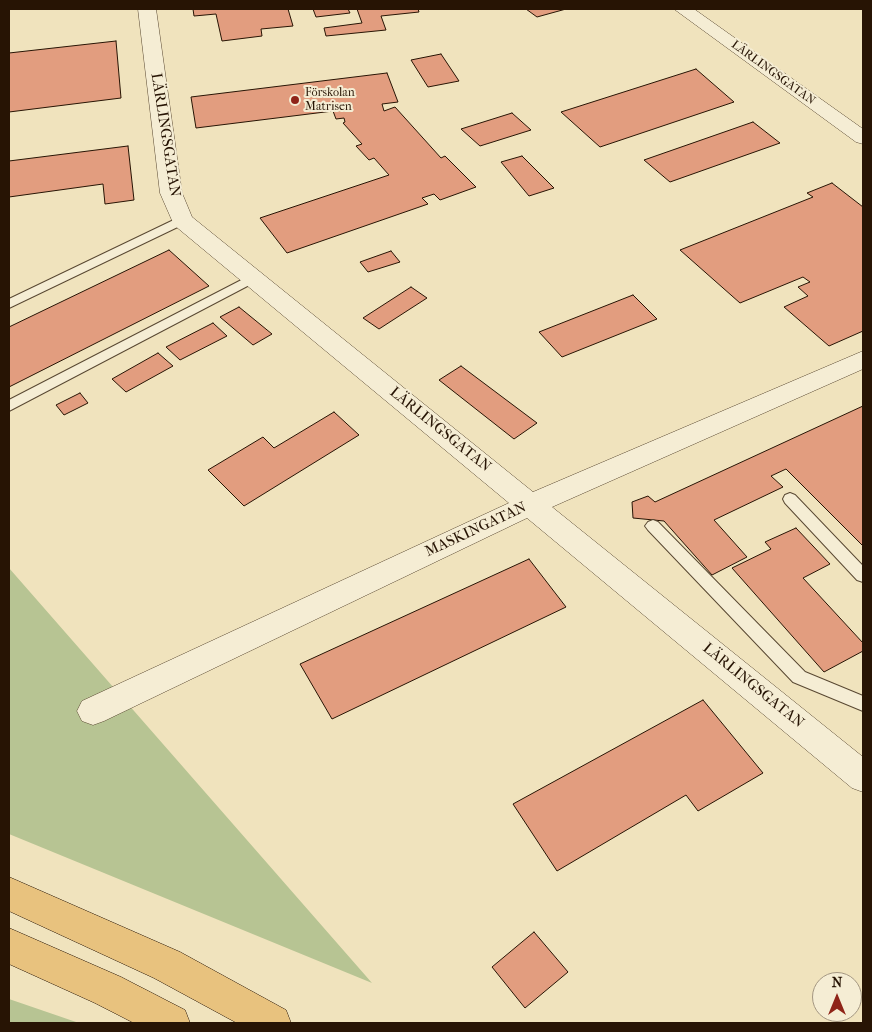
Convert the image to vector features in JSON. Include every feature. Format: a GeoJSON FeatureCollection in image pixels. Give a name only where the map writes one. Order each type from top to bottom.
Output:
{"type":"FeatureCollection","features":[{"type":"Feature","properties":{"kind":"highway"},"geometry":{"type":"LineString","coordinates":[[9,894],[167,965],[273,1023]]}},
{"type":"Feature","properties":{"kind":"highway"},"geometry":{"type":"LineString","coordinates":[[9,946],[108,990],[172,1023]]}},
{"type":"Feature","properties":{"kind":"street","name":"LÄRLINGSGATAN"},"geometry":{"type":"LineString","coordinates":[[147,9],[171,193],[182,220],[863,777]]}},
{"type":"Feature","properties":{"kind":"street","name":"LÄRLINGSGATAN"},"geometry":{"type":"LineString","coordinates":[[683,9],[863,138]]}},
{"type":"Feature","properties":{"kind":"street","name":"MASKINGATAN"},"geometry":{"type":"LineString","coordinates":[[94,711],[530,504],[863,358]]}},
{"type":"Feature","properties":{"kind":"lane"},"geometry":{"type":"LineString","coordinates":[[9,304],[182,220]]}},
{"type":"Feature","properties":{"kind":"lane"},"geometry":{"type":"LineString","coordinates":[[9,406],[253,278]]}},
{"type":"Feature","properties":{"kind":"lane"},"geometry":{"type":"LineString","coordinates":[[790,499],[863,576]]}},
{"type":"Feature","properties":{"kind":"lane"},"geometry":{"type":"LineString","coordinates":[[653,526],[799,677],[861,700]]}},
{"type":"Feature","properties":{"kind":"green space"},"geometry":{"type":"Polygon","coordinates":[[[9,568],[372,983],[9,834],[9,568]]]}},
{"type":"Feature","properties":{"kind":"green space"},"geometry":{"type":"Polygon","coordinates":[[[9,999],[79,1023],[9,1023],[9,999]]]}},
{"type":"Feature","properties":{"kind":"building"},"geometry":{"type":"Polygon","coordinates":[[[193,9],[288,9],[293,26],[261,29],[262,36],[222,41],[216,14],[194,16],[193,9]]]}},
{"type":"Feature","properties":{"kind":"building"},"geometry":{"type":"Polygon","coordinates":[[[313,9],[348,9],[350,13],[316,17],[313,9]]]}},
{"type":"Feature","properties":{"kind":"building"},"geometry":{"type":"Polygon","coordinates":[[[357,9],[418,9],[419,12],[381,16],[386,30],[326,36],[324,28],[362,23],[357,9]]]}},
{"type":"Feature","properties":{"kind":"building"},"geometry":{"type":"Polygon","coordinates":[[[526,9],[566,9],[537,17],[526,9]]]}},
{"type":"Feature","properties":{"kind":"building"},"geometry":{"type":"Polygon","coordinates":[[[116,41],[121,98],[9,112],[9,53],[116,41]]]}},
{"type":"Feature","properties":{"kind":"building"},"geometry":{"type":"Polygon","coordinates":[[[441,54],[459,81],[428,87],[411,60],[441,54]]]}},
{"type":"Feature","properties":{"kind":"building"},"geometry":{"type":"Polygon","coordinates":[[[696,69],[734,102],[600,147],[561,112],[696,69]]]}},
{"type":"Feature","properties":{"kind":"building"},"geometry":{"type":"Polygon","coordinates":[[[387,73],[398,102],[382,104],[384,111],[395,107],[441,158],[445,156],[476,187],[440,200],[434,194],[422,198],[428,204],[287,253],[260,218],[389,175],[374,158],[369,160],[356,146],[362,144],[343,123],[345,122],[344,118],[336,119],[333,111],[196,128],[191,97],[387,73]]]}},
{"type":"Feature","properties":{"kind":"building"},"geometry":{"type":"Polygon","coordinates":[[[512,113],[531,130],[480,146],[461,129],[512,113]]]}},
{"type":"Feature","properties":{"kind":"building"},"geometry":{"type":"Polygon","coordinates":[[[753,122],[780,143],[670,182],[644,160],[753,122]]]}},
{"type":"Feature","properties":{"kind":"building"},"geometry":{"type":"Polygon","coordinates":[[[128,146],[134,200],[105,204],[103,184],[9,197],[9,161],[128,146]]]}},
{"type":"Feature","properties":{"kind":"building"},"geometry":{"type":"Polygon","coordinates":[[[522,156],[554,188],[529,196],[501,162],[522,156]]]}},
{"type":"Feature","properties":{"kind":"building"},"geometry":{"type":"Polygon","coordinates":[[[832,183],[863,207],[863,331],[829,346],[784,307],[808,296],[798,287],[810,282],[803,277],[740,303],[680,250],[813,197],[807,193],[832,183]]]}},
{"type":"Feature","properties":{"kind":"building"},"geometry":{"type":"Polygon","coordinates":[[[169,250],[209,286],[9,387],[9,327],[169,250]]]}},
{"type":"Feature","properties":{"kind":"building"},"geometry":{"type":"Polygon","coordinates":[[[391,251],[400,262],[368,272],[360,262],[391,251]]]}},
{"type":"Feature","properties":{"kind":"building"},"geometry":{"type":"Polygon","coordinates":[[[411,287],[427,298],[379,329],[363,318],[411,287]]]}},
{"type":"Feature","properties":{"kind":"building"},"geometry":{"type":"Polygon","coordinates":[[[633,295],[657,319],[562,357],[539,332],[633,295]]]}},
{"type":"Feature","properties":{"kind":"building"},"geometry":{"type":"Polygon","coordinates":[[[239,307],[272,334],[253,345],[220,317],[239,307]]]}},
{"type":"Feature","properties":{"kind":"building"},"geometry":{"type":"Polygon","coordinates":[[[213,323],[227,336],[180,360],[166,347],[213,323]]]}},
{"type":"Feature","properties":{"kind":"building"},"geometry":{"type":"Polygon","coordinates":[[[158,353],[173,366],[126,392],[112,379],[158,353]]]}},
{"type":"Feature","properties":{"kind":"building"},"geometry":{"type":"Polygon","coordinates":[[[461,366],[537,423],[514,439],[439,380],[461,366]]]}},
{"type":"Feature","properties":{"kind":"building"},"geometry":{"type":"Polygon","coordinates":[[[80,393],[88,403],[64,415],[56,405],[80,393]]]}},
{"type":"Feature","properties":{"kind":"building"},"geometry":{"type":"Polygon","coordinates":[[[863,406],[863,546],[786,469],[771,476],[783,487],[714,520],[747,557],[712,575],[664,521],[633,518],[632,502],[648,496],[655,502],[863,406]]]}},
{"type":"Feature","properties":{"kind":"building"},"geometry":{"type":"Polygon","coordinates":[[[334,412],[359,435],[244,506],[208,470],[263,437],[274,448],[334,412]]]}},
{"type":"Feature","properties":{"kind":"building"},"geometry":{"type":"Polygon","coordinates":[[[796,528],[830,564],[803,578],[863,643],[863,651],[824,672],[732,568],[771,549],[765,542],[796,528]]]}},
{"type":"Feature","properties":{"kind":"building"},"geometry":{"type":"Polygon","coordinates":[[[529,559],[566,607],[332,719],[300,664],[529,559]]]}},
{"type":"Feature","properties":{"kind":"building"},"geometry":{"type":"Polygon","coordinates":[[[703,700],[763,773],[698,811],[686,795],[557,871],[513,804],[703,700]]]}},
{"type":"Feature","properties":{"kind":"building"},"geometry":{"type":"Polygon","coordinates":[[[534,932],[568,972],[525,1008],[492,967],[534,932]]]}},
{"type":"Feature","properties":{"kind":"place","name":"Förskolan Matrisen"},"geometry":{"type":"Point","coordinates":[295,100]}}]}
